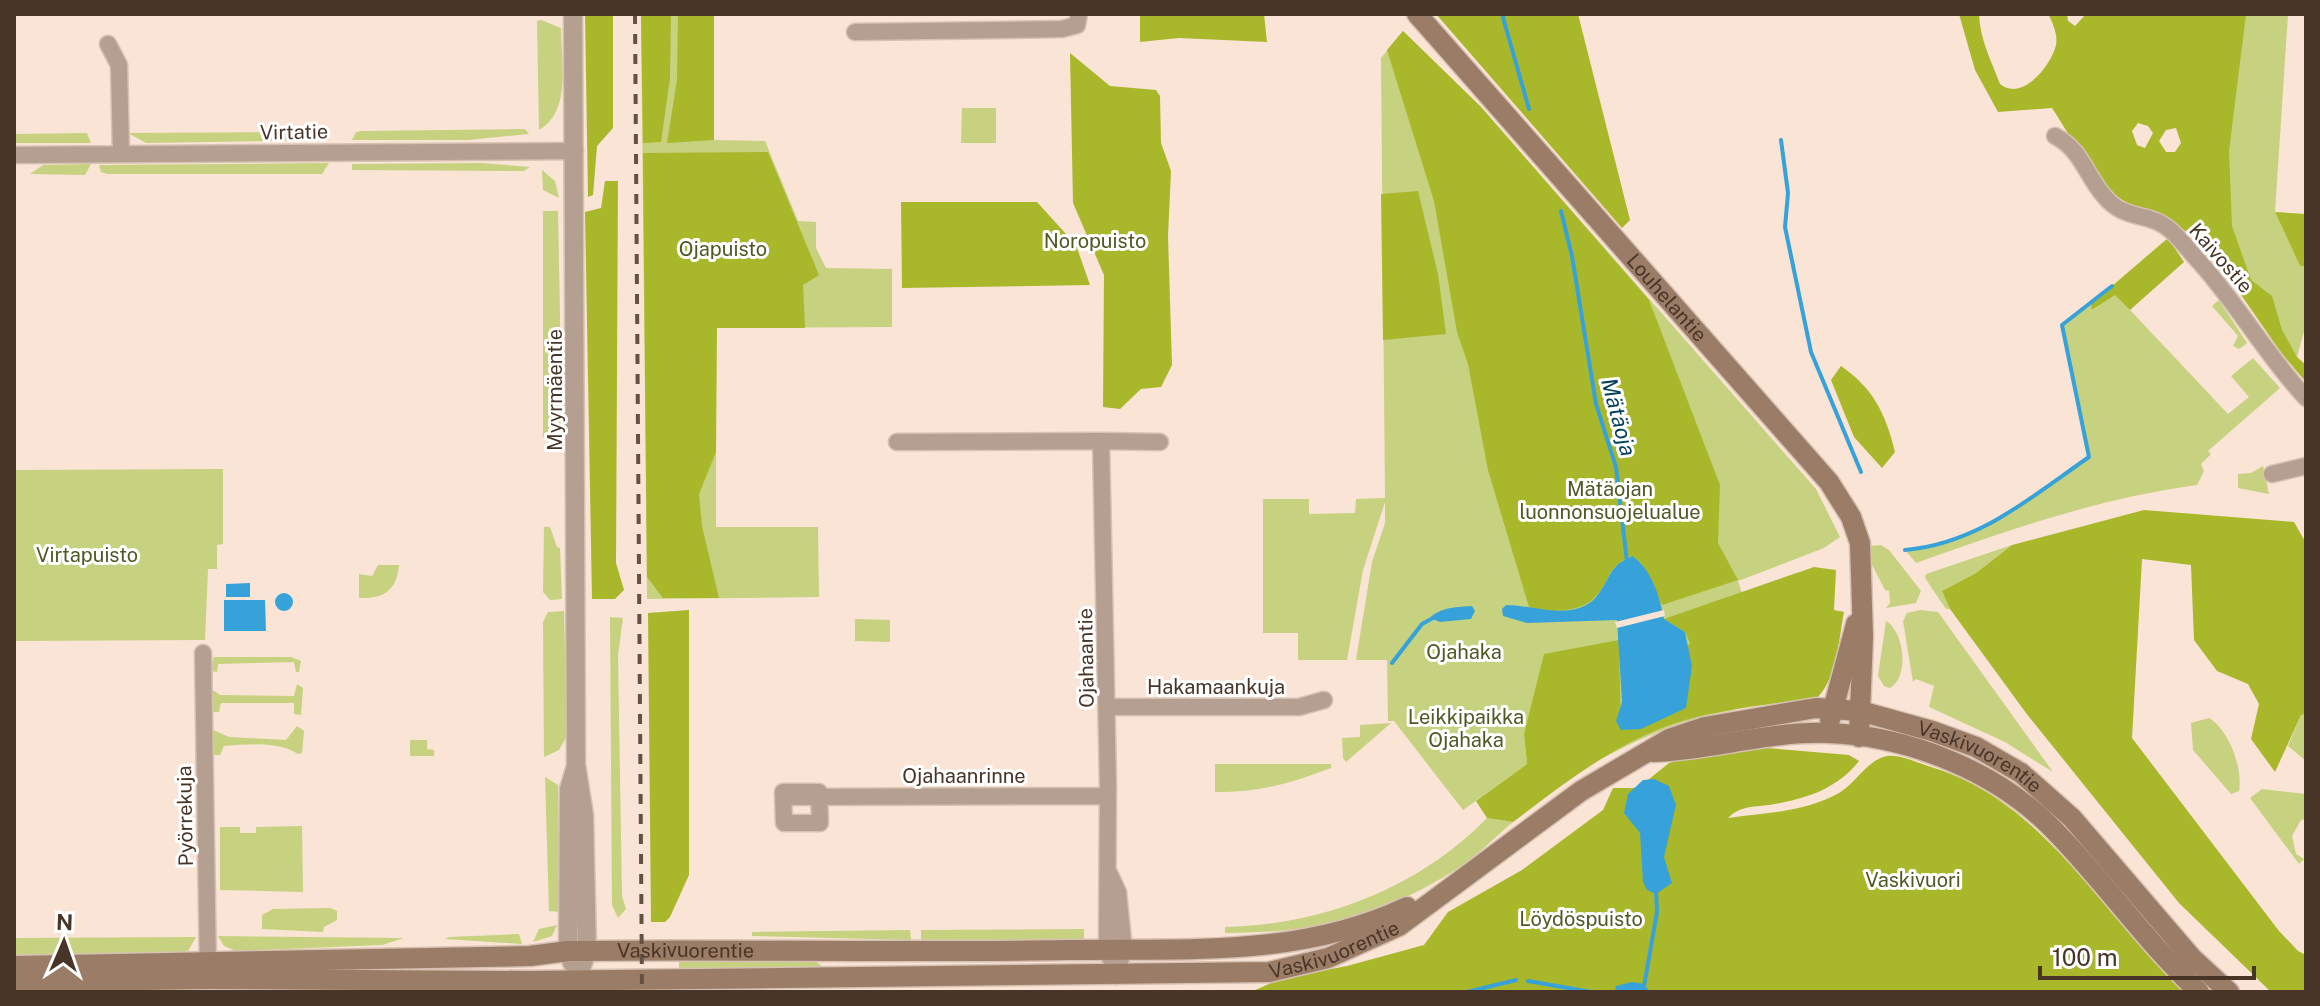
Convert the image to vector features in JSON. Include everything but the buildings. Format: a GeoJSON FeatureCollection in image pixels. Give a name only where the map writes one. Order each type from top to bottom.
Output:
{"type":"FeatureCollection","features":[{"type":"Feature","properties":{"kind":"main road","name":"Louhelantie"},"geometry":{"type":"LineString","coordinates":[[1417,14],[1829,482],[1851,517],[1860,543],[1859,737]]}},
{"type":"Feature","properties":{"kind":"main road","name":"Louhelantie"},"geometry":{"type":"LineString","coordinates":[[1829,733],[1830,709],[1860,609]]}},
{"type":"Feature","properties":{"kind":"main road","name":"Vaskivuorentie"},"geometry":{"type":"LineString","coordinates":[[14,966],[208,971],[363,983],[577,981],[839,985],[1245,975],[1299,966],[1353,949],[1399,926],[1581,791],[1620,765],[1649,753],[1669,739],[1705,727],[1771,714],[1830,709],[1860,711],[1976,747],[2021,773],[2072,818],[2192,958],[2229,992]]}},
{"type":"Feature","properties":{"kind":"main road","name":"Vaskivuorentie"},"geometry":{"type":"LineString","coordinates":[[1649,753],[1774,735],[1829,733],[1942,757],[2027,806],[2063,840],[2199,992]]}},
{"type":"Feature","properties":{"kind":"main road","name":"Vaskivuorentie"},"geometry":{"type":"LineString","coordinates":[[14,982],[578,951],[850,953],[1266,946],[1322,939],[1389,916],[1443,891]]}},
{"type":"Feature","properties":{"kind":"main road"},"geometry":{"type":"LineString","coordinates":[[850,953],[863,984]]}},
{"type":"Feature","properties":{"kind":"main road"},"geometry":{"type":"LineString","coordinates":[[839,985],[850,953]]}},
{"type":"Feature","properties":{"kind":"street","name":"Myyrmäentie"},"geometry":{"type":"LineString","coordinates":[[573,14],[576,765],[584,815],[577,981]]}},
{"type":"Feature","properties":{"kind":"street"},"geometry":{"type":"LineString","coordinates":[[855,32],[1062,29],[1077,25],[1079,14]]}},
{"type":"Feature","properties":{"kind":"street"},"geometry":{"type":"LineString","coordinates":[[108,44],[119,65],[121,154]]}},
{"type":"Feature","properties":{"kind":"street","name":"Kaivostie"},"geometry":{"type":"LineString","coordinates":[[2055,136],[2078,153],[2104,197],[2114,206],[2129,215],[2166,226],[2224,288],[2281,370],[2306,398]]}},
{"type":"Feature","properties":{"kind":"street","name":"Virtatie"},"geometry":{"type":"LineString","coordinates":[[14,155],[575,151]]}},
{"type":"Feature","properties":{"kind":"street","name":"Ojahaantie"},"geometry":{"type":"LineString","coordinates":[[1101,441],[1109,873],[1118,892],[1117,976]]}},
{"type":"Feature","properties":{"kind":"street"},"geometry":{"type":"LineString","coordinates":[[897,442],[1160,442]]}},
{"type":"Feature","properties":{"kind":"street"},"geometry":{"type":"LineString","coordinates":[[2272,474],[2306,466]]}},
{"type":"Feature","properties":{"kind":"street","name":"Pyörrekuja"},"geometry":{"type":"LineString","coordinates":[[203,653],[208,971]]}},
{"type":"Feature","properties":{"kind":"street","name":"Hakamaankuja"},"geometry":{"type":"LineString","coordinates":[[1107,707],[1299,707],[1324,700]]}},
{"type":"Feature","properties":{"kind":"street","name":"Ojahaanrinne"},"geometry":{"type":"LineString","coordinates":[[819,797],[820,823],[784,823],[784,797],[1108,796]]}},
{"type":"Feature","properties":{"kind":"green space"},"geometry":{"type":"Polygon","coordinates":[[[585,14],[613,14],[613,128],[597,146],[593,195],[588,197],[585,14]]]}},
{"type":"Feature","properties":{"kind":"green space","name":"Ojapuisto"},"geometry":{"type":"Polygon","coordinates":[[[641,14],[714,14],[714,140],[765,141],[798,221],[816,222],[816,248],[826,268],[892,269],[892,327],[716,328],[716,527],[818,527],[819,597],[647,599],[641,14]]]}},
{"type":"Feature","properties":{"kind":"green space"},"geometry":{"type":"Polygon","coordinates":[[[641,14],[671,14],[670,78],[661,142],[643,143],[641,14]]]}},
{"type":"Feature","properties":{"kind":"green space"},"geometry":{"type":"Polygon","coordinates":[[[678,14],[714,14],[714,140],[667,143],[677,80],[678,14]]]}},
{"type":"Feature","properties":{"kind":"green space"},"geometry":{"type":"Polygon","coordinates":[[[1140,14],[1264,14],[1267,42],[1179,38],[1140,42],[1140,14]]]}},
{"type":"Feature","properties":{"kind":"green space"},"geometry":{"type":"Polygon","coordinates":[[[1436,14],[1578,14],[1630,220],[1622,228],[1436,14]]]}},
{"type":"Feature","properties":{"kind":"green space"},"geometry":{"type":"Polygon","coordinates":[[[1959,14],[1979,14],[1984,41],[2000,84],[2017,88],[2034,79],[2053,53],[2056,37],[2048,14],[2067,14],[2068,21],[2075,26],[2086,14],[2246,14],[2229,151],[2232,226],[2251,280],[2272,296],[2282,330],[2297,357],[2306,365],[2306,382],[2202,245],[2170,222],[2112,193],[2089,165],[2052,108],[1998,112],[1975,70],[1959,14]],[[2138,123],[2132,131],[2137,145],[2145,148],[2153,133],[2148,126],[2138,123]],[[2176,128],[2166,130],[2159,141],[2166,152],[2175,152],[2181,143],[2176,128]]]}},
{"type":"Feature","properties":{"kind":"green space"},"geometry":{"type":"Polygon","coordinates":[[[2224,14],[2288,14],[2275,212],[2300,266],[2306,266],[2306,332],[2305,328],[2297,357],[2306,380],[2280,353],[2244,296],[2220,270],[2224,14]]]}},
{"type":"Feature","properties":{"kind":"green space"},"geometry":{"type":"Polygon","coordinates":[[[537,21],[561,28],[563,70],[556,111],[539,130],[537,21]]]}},
{"type":"Feature","properties":{"kind":"green space"},"geometry":{"type":"Polygon","coordinates":[[[1403,31],[1481,107],[1816,489],[1840,537],[1824,548],[1738,581],[1742,593],[1796,573],[1734,710],[1692,720],[1654,734],[1579,771],[1524,734],[1527,764],[1463,810],[1394,721],[1388,721],[1387,660],[1356,660],[1372,562],[1385,523],[1385,502],[1363,570],[1347,660],[1298,660],[1298,633],[1263,633],[1263,499],[1309,499],[1309,514],[1355,513],[1356,499],[1385,498],[1381,58],[1403,31]]]}},
{"type":"Feature","properties":{"kind":"green space","name":"Mätäojan luonnonsuojelualue"},"geometry":{"type":"Polygon","coordinates":[[[1403,31],[1481,107],[1649,300],[1720,485],[1718,543],[1738,580],[1662,605],[1640,562],[1631,556],[1612,570],[1601,591],[1581,606],[1555,611],[1529,607],[1488,470],[1468,364],[1457,332],[1434,201],[1387,50],[1403,31]]]}},
{"type":"Feature","properties":{"kind":"green space","name":"Noropuisto"},"geometry":{"type":"Polygon","coordinates":[[[1070,53],[1110,86],[1156,90],[1160,96],[1161,143],[1171,171],[1168,236],[1172,365],[1161,387],[1141,389],[1120,409],[1103,407],[1104,275],[1073,203],[1070,53]]]}},
{"type":"Feature","properties":{"kind":"green space"},"geometry":{"type":"Polygon","coordinates":[[[962,108],[996,108],[996,143],[961,143],[962,108]]]}},
{"type":"Feature","properties":{"kind":"green space"},"geometry":{"type":"Polygon","coordinates":[[[525,129],[529,134],[468,140],[352,140],[356,132],[362,131],[525,129]]]}},
{"type":"Feature","properties":{"kind":"green space"},"geometry":{"type":"Polygon","coordinates":[[[87,133],[91,143],[14,143],[14,134],[87,133]]]}},
{"type":"Feature","properties":{"kind":"green space"},"geometry":{"type":"Polygon","coordinates":[[[128,133],[326,133],[329,140],[146,143],[128,133]]]}},
{"type":"Feature","properties":{"kind":"green space","name":"Ojapuisto"},"geometry":{"type":"Polygon","coordinates":[[[768,152],[819,275],[803,285],[805,328],[717,328],[716,452],[699,494],[702,526],[719,598],[663,598],[647,577],[643,153],[768,152]]]}},
{"type":"Feature","properties":{"kind":"green space"},"geometry":{"type":"Polygon","coordinates":[[[329,163],[322,174],[107,174],[101,172],[99,165],[329,163]]]}},
{"type":"Feature","properties":{"kind":"green space"},"geometry":{"type":"Polygon","coordinates":[[[481,163],[530,167],[524,171],[352,170],[352,164],[481,163]]]}},
{"type":"Feature","properties":{"kind":"green space"},"geometry":{"type":"Polygon","coordinates":[[[91,164],[85,175],[30,174],[43,165],[91,164]]]}},
{"type":"Feature","properties":{"kind":"green space"},"geometry":{"type":"Polygon","coordinates":[[[542,170],[555,181],[559,198],[543,190],[542,170]]]}},
{"type":"Feature","properties":{"kind":"green space"},"geometry":{"type":"Polygon","coordinates":[[[605,181],[618,181],[616,563],[624,590],[615,599],[592,599],[585,212],[601,208],[605,181]]]}},
{"type":"Feature","properties":{"kind":"green space"},"geometry":{"type":"Polygon","coordinates":[[[1418,191],[1438,274],[1446,334],[1383,340],[1381,194],[1418,191]]]}},
{"type":"Feature","properties":{"kind":"green space"},"geometry":{"type":"Polygon","coordinates":[[[901,202],[1037,202],[1076,245],[1090,285],[902,288],[901,202]]]}},
{"type":"Feature","properties":{"kind":"green space"},"geometry":{"type":"Polygon","coordinates":[[[543,211],[558,211],[562,424],[557,435],[543,437],[543,211]]]}},
{"type":"Feature","properties":{"kind":"green space"},"geometry":{"type":"Polygon","coordinates":[[[2275,212],[2306,214],[2306,266],[2300,266],[2275,212]]]}},
{"type":"Feature","properties":{"kind":"green space"},"geometry":{"type":"Polygon","coordinates":[[[2168,238],[2184,262],[2130,310],[2115,295],[2092,310],[2091,304],[2168,238]]]}},
{"type":"Feature","properties":{"kind":"green space"},"geometry":{"type":"Polygon","coordinates":[[[2115,294],[2228,414],[2249,397],[2231,376],[2253,358],[2280,388],[2208,451],[2211,454],[2201,464],[2204,471],[2197,485],[2090,507],[2020,527],[1916,563],[1905,550],[1956,539],[1980,528],[2024,502],[2088,457],[2062,325],[2091,304],[2093,310],[2115,294]]]}},
{"type":"Feature","properties":{"kind":"green space"},"geometry":{"type":"Polygon","coordinates":[[[2219,300],[2247,343],[2239,349],[2233,346],[2238,336],[2212,306],[2219,300]]]}},
{"type":"Feature","properties":{"kind":"green space"},"geometry":{"type":"Polygon","coordinates":[[[1841,366],[1870,393],[1887,426],[1895,452],[1882,468],[1854,437],[1831,380],[1841,366]]]}},
{"type":"Feature","properties":{"kind":"green space"},"geometry":{"type":"Polygon","coordinates":[[[2263,466],[2269,494],[2238,488],[2238,474],[2251,473],[2263,466]]]}},
{"type":"Feature","properties":{"kind":"green space","name":"Virtapuisto"},"geometry":{"type":"Polygon","coordinates":[[[223,469],[223,544],[217,545],[217,569],[208,569],[205,640],[14,641],[14,470],[223,469]]]}},
{"type":"Feature","properties":{"kind":"green space"},"geometry":{"type":"Polygon","coordinates":[[[2144,510],[2294,522],[2306,543],[2306,714],[2301,715],[2275,772],[2251,739],[2259,704],[2248,684],[2217,671],[2194,640],[2191,565],[2142,559],[2132,738],[2279,931],[2306,955],[2306,992],[2271,992],[2179,903],[2026,713],[1950,609],[1942,591],[1976,573],[2012,545],[2144,510]]]}},
{"type":"Feature","properties":{"kind":"green space"},"geometry":{"type":"Polygon","coordinates":[[[544,527],[550,527],[560,548],[562,599],[550,600],[543,592],[544,527]]]}},
{"type":"Feature","properties":{"kind":"green space"},"geometry":{"type":"Polygon","coordinates":[[[1881,545],[1889,550],[1921,591],[1916,603],[1886,608],[1890,603],[1889,591],[1885,590],[1871,563],[1870,546],[1881,545]]]}},
{"type":"Feature","properties":{"kind":"green space"},"geometry":{"type":"Polygon","coordinates":[[[2012,545],[1976,573],[1942,591],[1950,609],[1946,609],[1925,578],[1926,574],[2012,545]]]}},
{"type":"Feature","properties":{"kind":"green space"},"geometry":{"type":"Polygon","coordinates":[[[378,565],[399,565],[392,587],[376,597],[359,598],[359,574],[372,576],[378,565]]]}},
{"type":"Feature","properties":{"kind":"green space"},"geometry":{"type":"Polygon","coordinates":[[[1814,567],[1836,570],[1834,610],[1844,612],[1833,668],[1818,697],[1727,711],[1671,725],[1600,760],[1513,822],[1487,818],[1476,801],[1527,764],[1524,734],[1544,654],[1619,640],[1621,730],[1625,729],[1690,643],[1685,632],[1664,619],[1814,567]]]}},
{"type":"Feature","properties":{"kind":"green space"},"geometry":{"type":"Polygon","coordinates":[[[689,610],[689,875],[670,917],[665,922],[651,922],[648,613],[689,610]]]}},
{"type":"Feature","properties":{"kind":"green space"},"geometry":{"type":"Polygon","coordinates":[[[1920,610],[1938,612],[2053,772],[2005,742],[1929,707],[1934,686],[1916,679],[1913,682],[1903,621],[1907,613],[1920,610]]]}},
{"type":"Feature","properties":{"kind":"green space"},"geometry":{"type":"Polygon","coordinates":[[[564,611],[567,736],[559,750],[544,757],[543,622],[548,612],[564,611]]]}},
{"type":"Feature","properties":{"kind":"green space"},"geometry":{"type":"Polygon","coordinates":[[[610,617],[623,618],[618,655],[622,896],[626,909],[618,918],[612,905],[610,617]]]}},
{"type":"Feature","properties":{"kind":"green space"},"geometry":{"type":"Polygon","coordinates":[[[855,619],[890,620],[890,642],[855,641],[855,619]]]}},
{"type":"Feature","properties":{"kind":"green space"},"geometry":{"type":"Polygon","coordinates":[[[1886,621],[1897,634],[1902,654],[1900,674],[1890,688],[1884,686],[1878,676],[1886,621]]]}},
{"type":"Feature","properties":{"kind":"green space"},"geometry":{"type":"Polygon","coordinates":[[[214,657],[291,657],[301,661],[299,672],[296,672],[294,662],[218,664],[217,672],[210,671],[214,657]]]}},
{"type":"Feature","properties":{"kind":"green space"},"geometry":{"type":"Polygon","coordinates":[[[297,684],[303,688],[301,715],[294,714],[294,703],[221,703],[219,712],[212,712],[213,690],[220,695],[294,696],[297,684]]]}},
{"type":"Feature","properties":{"kind":"green space"},"geometry":{"type":"Polygon","coordinates":[[[2306,714],[2306,761],[2288,746],[2301,715],[2306,714]]]}},
{"type":"Feature","properties":{"kind":"green space"},"geometry":{"type":"Polygon","coordinates":[[[2209,718],[2223,731],[2237,761],[2239,791],[2231,794],[2193,750],[2191,723],[2209,718]]]}},
{"type":"Feature","properties":{"kind":"green space"},"geometry":{"type":"Polygon","coordinates":[[[1391,723],[1346,762],[1342,738],[1360,737],[1360,725],[1391,723]]]}},
{"type":"Feature","properties":{"kind":"green space"},"geometry":{"type":"Polygon","coordinates":[[[297,726],[304,731],[302,753],[272,745],[253,744],[224,746],[220,755],[212,755],[213,730],[229,737],[286,740],[297,726]]]}},
{"type":"Feature","properties":{"kind":"green space"},"geometry":{"type":"Polygon","coordinates":[[[410,740],[427,740],[427,749],[434,750],[434,756],[410,756],[410,740]]]}},
{"type":"Feature","properties":{"kind":"green space"},"geometry":{"type":"Polygon","coordinates":[[[1767,748],[1849,755],[1859,761],[1840,779],[1819,792],[1782,803],[1742,809],[1728,818],[1785,811],[1826,799],[1845,789],[1873,762],[1887,756],[1902,757],[1928,766],[1969,782],[2006,805],[2038,832],[2184,992],[1251,992],[1282,978],[1347,966],[1424,945],[1448,912],[1522,870],[1603,810],[1613,788],[1638,788],[1669,763],[1693,756],[1767,748]]]}},
{"type":"Feature","properties":{"kind":"green space"},"geometry":{"type":"Polygon","coordinates":[[[1215,764],[1331,764],[1331,768],[1274,786],[1215,792],[1215,764]]]}},
{"type":"Feature","properties":{"kind":"green space"},"geometry":{"type":"Polygon","coordinates":[[[545,777],[558,785],[560,912],[549,911],[545,777]]]}},
{"type":"Feature","properties":{"kind":"green space"},"geometry":{"type":"Polygon","coordinates":[[[2262,789],[2306,794],[2306,819],[2301,820],[2292,836],[2296,854],[2304,859],[2299,864],[2250,798],[2262,789]]]}},
{"type":"Feature","properties":{"kind":"green space"},"geometry":{"type":"Polygon","coordinates":[[[1487,818],[1513,822],[1463,865],[1399,900],[1344,920],[1316,926],[1225,933],[1225,927],[1297,919],[1366,898],[1430,865],[1487,818]]]}},
{"type":"Feature","properties":{"kind":"green space"},"geometry":{"type":"Polygon","coordinates":[[[302,826],[303,892],[220,890],[220,827],[240,827],[240,833],[256,833],[256,827],[302,826]]]}},
{"type":"Feature","properties":{"kind":"green space"},"geometry":{"type":"Polygon","coordinates":[[[330,908],[337,911],[337,920],[324,927],[323,932],[262,929],[262,915],[273,909],[330,908]]]}},
{"type":"Feature","properties":{"kind":"green space"},"geometry":{"type":"Polygon","coordinates":[[[557,925],[552,936],[533,942],[539,929],[557,925]]]}},
{"type":"Feature","properties":{"kind":"green space"},"geometry":{"type":"Polygon","coordinates":[[[1084,929],[1084,940],[921,940],[921,930],[1084,929]]]}},
{"type":"Feature","properties":{"kind":"green space"},"geometry":{"type":"Polygon","coordinates":[[[910,930],[911,940],[752,936],[752,932],[910,930]]]}},
{"type":"Feature","properties":{"kind":"green space"},"geometry":{"type":"Polygon","coordinates":[[[519,934],[522,944],[445,939],[449,937],[519,934]]]}},
{"type":"Feature","properties":{"kind":"green space"},"geometry":{"type":"Polygon","coordinates":[[[218,936],[404,938],[382,945],[236,951],[224,946],[218,936]]]}},
{"type":"Feature","properties":{"kind":"green space"},"geometry":{"type":"Polygon","coordinates":[[[196,937],[188,951],[176,954],[14,955],[14,938],[196,937]]]}},
{"type":"Feature","properties":{"kind":"green space"},"geometry":{"type":"Polygon","coordinates":[[[814,960],[824,968],[679,969],[679,961],[814,960]]]}},
{"type":"Feature","properties":{"kind":"water"},"geometry":{"type":"Polygon","coordinates":[[[1632,556],[1649,575],[1664,619],[1685,632],[1692,666],[1686,708],[1641,729],[1621,730],[1616,721],[1622,702],[1617,620],[1527,623],[1503,616],[1502,609],[1506,605],[1565,611],[1587,605],[1596,597],[1613,569],[1632,556]]]}},
{"type":"Feature","properties":{"kind":"water"},"geometry":{"type":"Polygon","coordinates":[[[250,583],[250,597],[226,597],[226,584],[250,583]]]}},
{"type":"Feature","properties":{"kind":"water"},"geometry":{"type":"Polygon","coordinates":[[[284,593],[293,602],[284,611],[275,602],[284,593]]]}},
{"type":"Feature","properties":{"kind":"water"},"geometry":{"type":"Polygon","coordinates":[[[224,600],[265,600],[266,631],[224,631],[224,600]]]}},
{"type":"Feature","properties":{"kind":"water"},"geometry":{"type":"Polygon","coordinates":[[[1472,606],[1475,611],[1471,619],[1440,622],[1430,618],[1444,610],[1472,606]]]}},
{"type":"Feature","properties":{"kind":"water"},"geometry":{"type":"Polygon","coordinates":[[[1654,779],[1669,786],[1676,805],[1664,857],[1672,883],[1656,894],[1647,890],[1643,882],[1640,833],[1624,813],[1628,794],[1643,780],[1654,779]]]}},
{"type":"Feature","properties":{"kind":"water"},"geometry":{"type":"Polygon","coordinates":[[[1632,982],[1644,984],[1650,992],[1615,992],[1616,986],[1632,982]]]}},
{"type":"Feature","properties":{"kind":"pier"},"geometry":{"type":"Polygon","coordinates":[[[1664,610],[1665,616],[1617,628],[1615,622],[1664,610]]]}},
{"type":"Feature","properties":{"kind":"waterway","name":"Mätäoja"},"geometry":{"type":"LineString","coordinates":[[1502,14],[1529,109]]}},
{"type":"Feature","properties":{"kind":"waterway"},"geometry":{"type":"LineString","coordinates":[[1781,140],[1788,193],[1785,227],[1811,352],[1861,472]]}},
{"type":"Feature","properties":{"kind":"waterway","name":"Mätäoja"},"geometry":{"type":"LineString","coordinates":[[1561,211],[1572,256],[1596,404],[1616,467],[1627,562]]}},
{"type":"Feature","properties":{"kind":"waterway"},"geometry":{"type":"LineString","coordinates":[[1905,550],[1956,539],[1980,528],[2025,502],[2089,457],[2062,325],[2112,286]]}},
{"type":"Feature","properties":{"kind":"waterway"},"geometry":{"type":"LineString","coordinates":[[1392,663],[1422,624],[1433,618]]}},
{"type":"Feature","properties":{"kind":"waterway","name":"Mätäoja"},"geometry":{"type":"LineString","coordinates":[[1643,992],[1657,912],[1656,891]]}},
{"type":"Feature","properties":{"kind":"waterway"},"geometry":{"type":"LineString","coordinates":[[1467,992],[1516,980]]}},
{"type":"Feature","properties":{"kind":"waterway"},"geometry":{"type":"LineString","coordinates":[[1528,981],[1591,992]]}},
{"type":"Feature","properties":{"kind":"railway"},"geometry":{"type":"LineString","coordinates":[[635,14],[642,992]]}},
{"type":"Feature","properties":{"kind":"park label","name":"Ojahaka"},"geometry":{"type":"Point","coordinates":[1464,652]}},
{"type":"Feature","properties":{"kind":"park label","name":"Leikkipaikka Ojahaka"},"geometry":{"type":"Point","coordinates":[1466,728]}},
{"type":"Feature","properties":{"kind":"park label","name":"Vaskivuori"},"geometry":{"type":"Point","coordinates":[1913,880]}},
{"type":"Feature","properties":{"kind":"park label","name":"Löydöspuisto"},"geometry":{"type":"Point","coordinates":[1581,919]}}]}
